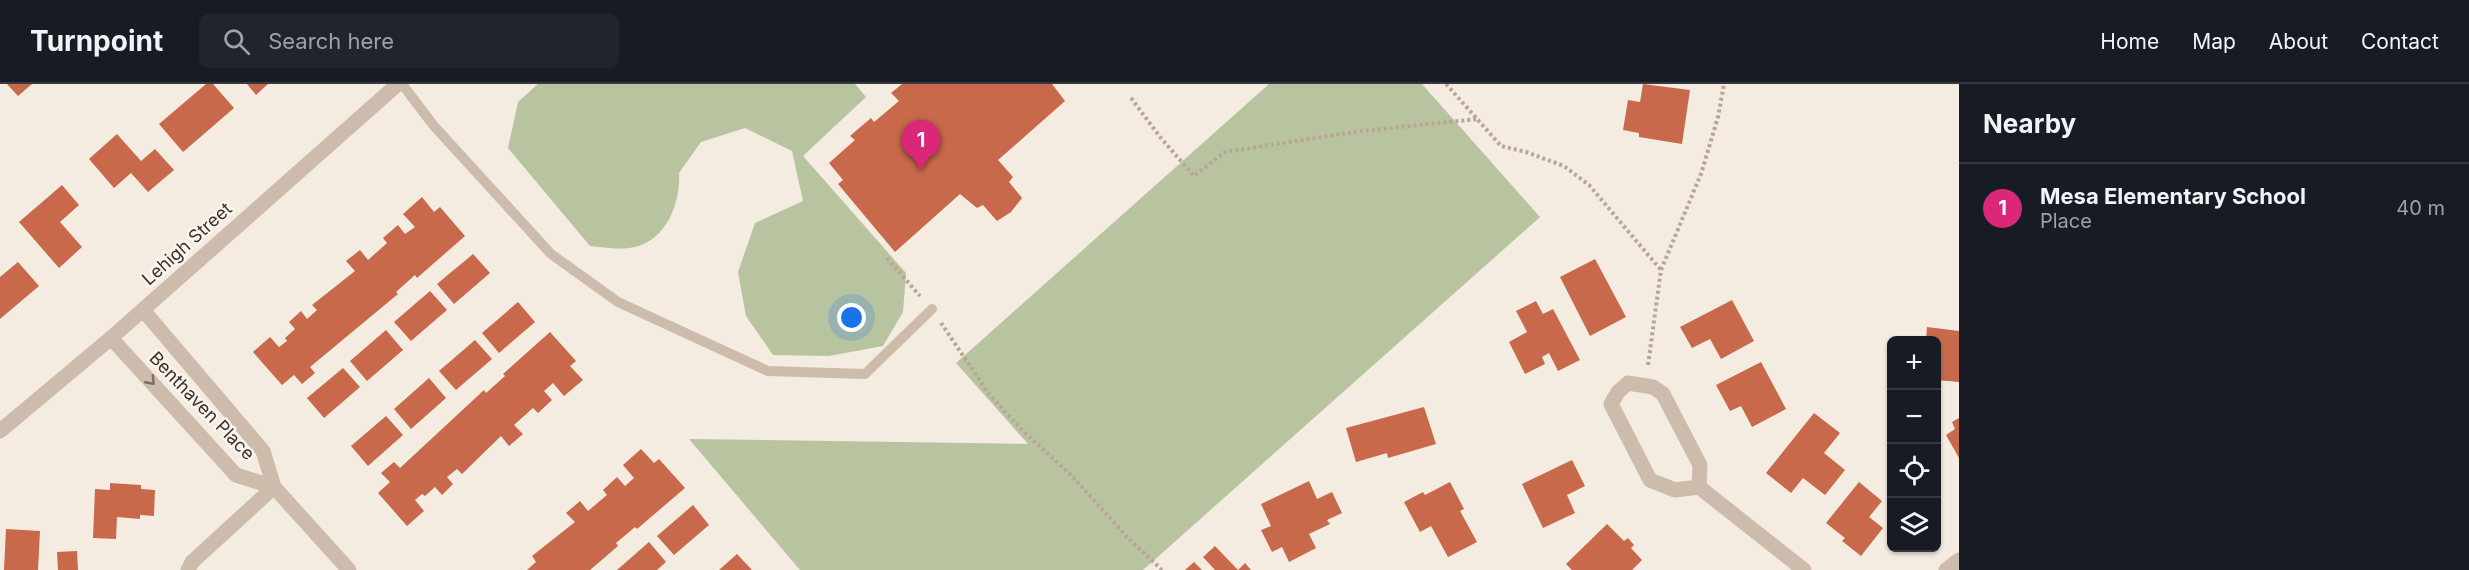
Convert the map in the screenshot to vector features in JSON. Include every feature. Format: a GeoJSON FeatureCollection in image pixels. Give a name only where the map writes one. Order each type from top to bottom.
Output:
{"type":"FeatureCollection","features":[{"type":"Feature","properties":{"kind":"street","name":"Lehigh Street"},"geometry":{"type":"LineString","coordinates":[[0,431],[111,338],[400,84]]}},
{"type":"Feature","properties":{"kind":"street","name":"Benthaven Place"},"geometry":{"type":"LineString","coordinates":[[143,310],[264,451],[274,487],[349,570]]}},
{"type":"Feature","properties":{"kind":"street","name":"Benthaven Place"},"geometry":{"type":"LineString","coordinates":[[111,338],[236,475],[274,487]]}},
{"type":"Feature","properties":{"kind":"street"},"geometry":{"type":"LineString","coordinates":[[1699,487],[1700,465],[1663,394],[1645,385],[1629,383],[1618,392],[1611,404],[1650,480],[1675,489],[1699,487],[1804,570]]}},
{"type":"Feature","properties":{"kind":"street"},"geometry":{"type":"LineString","coordinates":[[188,570],[192,562],[274,487]]}},
{"type":"Feature","properties":{"kind":"street"},"geometry":{"type":"LineString","coordinates":[[1946,570],[1959,560]]}},
{"type":"Feature","properties":{"kind":"lane"},"geometry":{"type":"LineString","coordinates":[[400,84],[434,126],[551,254],[618,302],[768,371],[866,374],[932,309]]}},
{"type":"Feature","properties":{"kind":"path"},"geometry":{"type":"LineString","coordinates":[[1446,84],[1501,146],[1526,152],[1564,166],[1589,184],[1661,270]]}},
{"type":"Feature","properties":{"kind":"path"},"geometry":{"type":"LineString","coordinates":[[1645,385],[1661,270],[1701,174],[1718,117],[1724,84]]}},
{"type":"Feature","properties":{"kind":"path"},"geometry":{"type":"LineString","coordinates":[[1131,98],[1160,137],[1194,176],[1226,152],[1360,131],[1478,119]]}},
{"type":"Feature","properties":{"kind":"path"},"geometry":{"type":"LineString","coordinates":[[887,258],[932,309],[989,394],[1022,430],[1072,476],[1127,537],[1162,570]]}},
{"type":"Feature","properties":{"kind":"green space"},"geometry":{"type":"Polygon","coordinates":[[[538,84],[855,84],[866,97],[803,156],[906,273],[903,312],[883,346],[829,356],[773,355],[746,316],[738,272],[755,223],[803,201],[792,151],[745,128],[701,142],[679,173],[674,209],[661,231],[642,245],[629,248],[590,246],[508,148],[518,102],[538,84]]]}},
{"type":"Feature","properties":{"kind":"green space"},"geometry":{"type":"Polygon","coordinates":[[[1269,84],[1422,84],[1540,217],[1143,570],[800,570],[689,439],[1028,444],[956,363],[1269,84]]]}},
{"type":"Feature","properties":{"kind":"building"},"geometry":{"type":"Polygon","coordinates":[[[7,84],[32,84],[18,96],[7,84]]]}},
{"type":"Feature","properties":{"kind":"building"},"geometry":{"type":"Polygon","coordinates":[[[206,84],[213,84],[234,108],[183,152],[159,124],[206,84]]]}},
{"type":"Feature","properties":{"kind":"building"},"geometry":{"type":"Polygon","coordinates":[[[247,84],[268,84],[256,95],[247,84]]]}},
{"type":"Feature","properties":{"kind":"building"},"geometry":{"type":"Polygon","coordinates":[[[902,84],[1052,84],[1065,101],[998,160],[1013,177],[1009,182],[1022,198],[1011,212],[997,221],[983,205],[977,208],[960,194],[895,252],[838,184],[843,180],[829,163],[855,140],[850,136],[871,118],[874,122],[899,101],[891,93],[902,84]]]}},
{"type":"Feature","properties":{"kind":"building"},"geometry":{"type":"Polygon","coordinates":[[[1643,84],[1690,90],[1682,144],[1639,137],[1639,133],[1623,130],[1628,100],[1640,102],[1643,84]]]}},
{"type":"Feature","properties":{"kind":"building"},"geometry":{"type":"Polygon","coordinates":[[[117,134],[141,161],[155,149],[174,170],[148,192],[131,173],[114,188],[89,159],[117,134]]]}},
{"type":"Feature","properties":{"kind":"building"},"geometry":{"type":"Polygon","coordinates":[[[62,185],[79,205],[60,222],[82,247],[59,268],[19,222],[62,185]]]}},
{"type":"Feature","properties":{"kind":"building"},"geometry":{"type":"Polygon","coordinates":[[[422,197],[434,212],[440,207],[465,236],[417,278],[415,275],[396,292],[398,294],[310,367],[315,373],[302,384],[294,375],[282,385],[253,352],[270,337],[279,347],[287,341],[285,338],[295,329],[289,322],[301,311],[307,319],[317,310],[312,305],[355,271],[346,261],[360,250],[368,260],[387,243],[383,238],[398,225],[405,234],[415,227],[403,214],[422,197]]]}},
{"type":"Feature","properties":{"kind":"building"},"geometry":{"type":"Polygon","coordinates":[[[473,254],[490,273],[454,304],[437,284],[473,254]]]}},
{"type":"Feature","properties":{"kind":"building"},"geometry":{"type":"Polygon","coordinates":[[[1595,259],[1626,317],[1590,336],[1560,277],[1595,259]]]}},
{"type":"Feature","properties":{"kind":"building"},"geometry":{"type":"Polygon","coordinates":[[[18,262],[39,286],[0,319],[0,277],[18,262]]]}},
{"type":"Feature","properties":{"kind":"building"},"geometry":{"type":"Polygon","coordinates":[[[430,291],[447,310],[411,341],[394,322],[430,291]]]}},
{"type":"Feature","properties":{"kind":"building"},"geometry":{"type":"Polygon","coordinates":[[[1732,300],[1754,341],[1721,359],[1710,339],[1692,348],[1680,327],[1732,300]]]}},
{"type":"Feature","properties":{"kind":"building"},"geometry":{"type":"Polygon","coordinates":[[[1536,301],[1543,314],[1553,309],[1580,360],[1558,371],[1549,353],[1542,357],[1545,364],[1525,374],[1509,342],[1527,332],[1516,311],[1536,301]]]}},
{"type":"Feature","properties":{"kind":"building"},"geometry":{"type":"Polygon","coordinates":[[[518,302],[535,322],[499,353],[482,333],[518,302]]]}},
{"type":"Feature","properties":{"kind":"building"},"geometry":{"type":"Polygon","coordinates":[[[1927,327],[1959,331],[1959,382],[1941,380],[1941,336],[1926,336],[1927,327]]]}},
{"type":"Feature","properties":{"kind":"building"},"geometry":{"type":"Polygon","coordinates":[[[386,330],[403,350],[367,381],[350,361],[386,330]]]}},
{"type":"Feature","properties":{"kind":"building"},"geometry":{"type":"Polygon","coordinates":[[[550,332],[576,361],[570,366],[583,380],[564,396],[553,383],[544,391],[552,400],[538,413],[533,408],[514,425],[523,434],[509,446],[501,436],[462,474],[457,469],[447,477],[453,484],[442,495],[435,487],[425,496],[422,494],[415,500],[424,511],[407,526],[378,493],[390,482],[381,473],[394,462],[400,468],[484,390],[486,393],[505,376],[503,374],[550,332]]]}},
{"type":"Feature","properties":{"kind":"building"},"geometry":{"type":"Polygon","coordinates":[[[475,340],[492,359],[456,390],[439,371],[475,340]]]}},
{"type":"Feature","properties":{"kind":"building"},"geometry":{"type":"Polygon","coordinates":[[[1761,362],[1786,409],[1752,427],[1741,406],[1730,411],[1716,385],[1761,362]]]}},
{"type":"Feature","properties":{"kind":"building"},"geometry":{"type":"Polygon","coordinates":[[[343,368],[360,387],[324,418],[307,398],[343,368]]]}},
{"type":"Feature","properties":{"kind":"building"},"geometry":{"type":"Polygon","coordinates":[[[429,378],[446,398],[411,429],[394,409],[429,378]]]}},
{"type":"Feature","properties":{"kind":"building"},"geometry":{"type":"Polygon","coordinates":[[[1424,407],[1436,444],[1388,458],[1387,453],[1356,462],[1346,428],[1424,407]]]}},
{"type":"Feature","properties":{"kind":"building"},"geometry":{"type":"Polygon","coordinates":[[[1814,413],[1840,433],[1824,453],[1845,470],[1825,495],[1803,478],[1791,493],[1766,473],[1814,413]]]}},
{"type":"Feature","properties":{"kind":"building"},"geometry":{"type":"Polygon","coordinates":[[[386,416],[403,435],[368,466],[351,446],[386,416]]]}},
{"type":"Feature","properties":{"kind":"building"},"geometry":{"type":"Polygon","coordinates":[[[1959,418],[1959,458],[1946,435],[1955,429],[1952,422],[1959,418]]]}},
{"type":"Feature","properties":{"kind":"building"},"geometry":{"type":"Polygon","coordinates":[[[641,449],[654,463],[659,459],[685,488],[637,529],[635,527],[616,543],[618,546],[590,570],[527,570],[536,562],[532,556],[575,522],[566,513],[580,501],[588,511],[607,495],[603,490],[617,477],[625,486],[634,478],[623,465],[641,449]]]}},
{"type":"Feature","properties":{"kind":"building"},"geometry":{"type":"Polygon","coordinates":[[[1572,460],[1585,486],[1567,495],[1575,513],[1543,528],[1522,484],[1572,460]]]}},
{"type":"Feature","properties":{"kind":"building"},"geometry":{"type":"Polygon","coordinates":[[[1309,481],[1317,499],[1332,492],[1342,513],[1327,520],[1330,524],[1309,534],[1316,548],[1289,562],[1282,547],[1272,552],[1261,530],[1271,526],[1261,504],[1309,481]]]}},
{"type":"Feature","properties":{"kind":"building"},"geometry":{"type":"Polygon","coordinates":[[[1450,482],[1464,509],[1460,511],[1477,542],[1448,557],[1431,526],[1420,532],[1404,502],[1423,492],[1425,495],[1450,482]]]}},
{"type":"Feature","properties":{"kind":"building"},"geometry":{"type":"Polygon","coordinates":[[[1859,482],[1882,501],[1869,517],[1883,528],[1861,556],[1842,541],[1845,538],[1826,523],[1859,482]]]}},
{"type":"Feature","properties":{"kind":"building"},"geometry":{"type":"Polygon","coordinates":[[[110,483],[141,485],[141,489],[155,490],[154,516],[140,515],[140,519],[117,517],[116,539],[93,538],[95,489],[110,490],[110,483]]]}},
{"type":"Feature","properties":{"kind":"building"},"geometry":{"type":"Polygon","coordinates":[[[693,505],[709,525],[674,555],[657,536],[693,505]]]}},
{"type":"Feature","properties":{"kind":"building"},"geometry":{"type":"Polygon","coordinates":[[[1607,524],[1624,541],[1628,538],[1634,545],[1631,548],[1642,560],[1632,570],[1572,570],[1566,564],[1607,524]]]}},
{"type":"Feature","properties":{"kind":"building"},"geometry":{"type":"Polygon","coordinates":[[[6,529],[40,531],[38,570],[4,570],[6,529]]]}},
{"type":"Feature","properties":{"kind":"building"},"geometry":{"type":"Polygon","coordinates":[[[649,542],[666,562],[657,570],[617,570],[649,542]]]}},
{"type":"Feature","properties":{"kind":"building"},"geometry":{"type":"Polygon","coordinates":[[[1215,546],[1238,570],[1215,570],[1203,557],[1215,546]]]}},
{"type":"Feature","properties":{"kind":"building"},"geometry":{"type":"Polygon","coordinates":[[[77,551],[78,570],[58,570],[57,552],[77,551]]]}},
{"type":"Feature","properties":{"kind":"building"},"geometry":{"type":"Polygon","coordinates":[[[737,554],[752,570],[719,570],[737,554]]]}},
{"type":"Feature","properties":{"kind":"building"},"geometry":{"type":"Polygon","coordinates":[[[1194,562],[1202,570],[1185,570],[1194,562]]]}},
{"type":"Feature","properties":{"kind":"building"},"geometry":{"type":"Polygon","coordinates":[[[1245,563],[1251,570],[1238,570],[1245,563]]]}},
{"type":"Feature","properties":{"kind":"place","name":"Mesa Elementary School"},"geometry":{"type":"Point","coordinates":[921,170]}}]}
